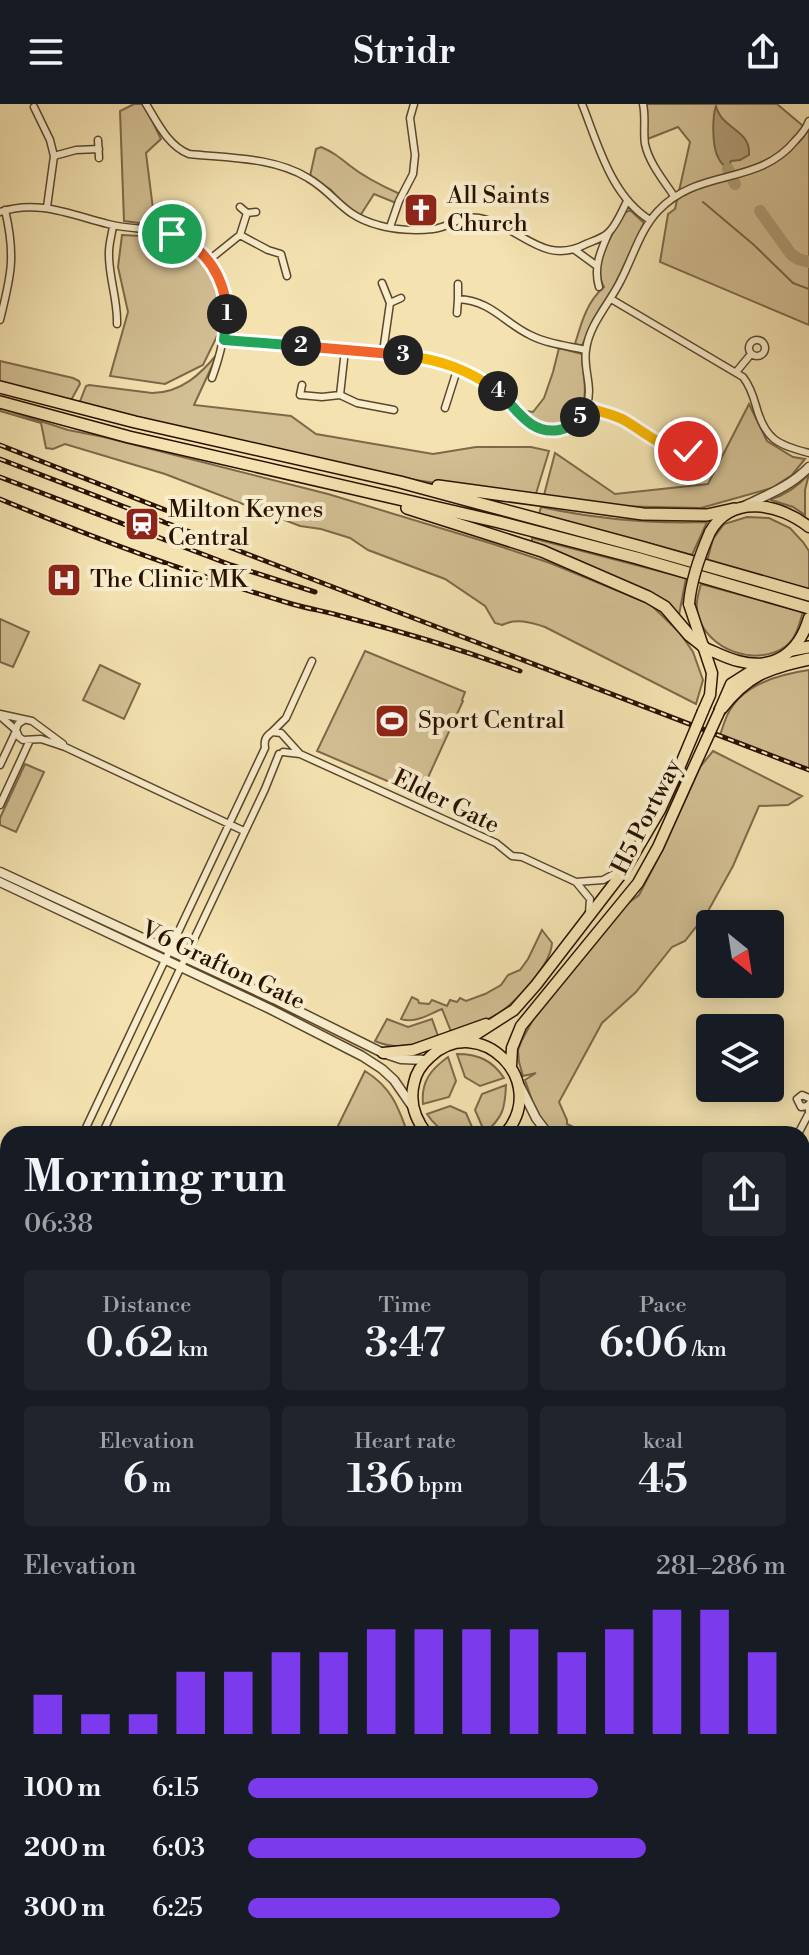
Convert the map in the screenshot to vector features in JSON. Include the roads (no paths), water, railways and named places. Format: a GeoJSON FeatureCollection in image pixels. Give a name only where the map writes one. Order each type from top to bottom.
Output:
{"type":"FeatureCollection","features":[{"type":"Feature","properties":{"kind":"highway"},"geometry":{"type":"LineString","coordinates":[[0,387],[135,422],[400,482],[809,595]]}},
{"type":"Feature","properties":{"kind":"highway"},"geometry":{"type":"LineString","coordinates":[[0,402],[129,437],[499,522],[809,608]]}},
{"type":"Feature","properties":{"kind":"highway"},"geometry":{"type":"LineString","coordinates":[[312,480],[528,546],[608,578],[665,607],[703,646]]}},
{"type":"Feature","properties":{"kind":"highway"},"geometry":{"type":"LineString","coordinates":[[400,482],[643,514],[707,515],[739,508]]}},
{"type":"Feature","properties":{"kind":"highway"},"geometry":{"type":"LineString","coordinates":[[792,650],[809,647]]}},
{"type":"Feature","properties":{"kind":"highway"},"geometry":{"type":"LineString","coordinates":[[720,710],[744,683],[789,663],[809,659]]}},
{"type":"Feature","properties":{"kind":"main road"},"geometry":{"type":"LineString","coordinates":[[739,508],[768,507],[789,513],[809,527]]}},
{"type":"Feature","properties":{"kind":"main road","name":"H5 Portway"},"geometry":{"type":"LineString","coordinates":[[436,1046],[457,1041],[514,1010],[626,868],[660,810],[710,695],[712,683],[710,665],[689,604],[690,589],[710,532],[721,518],[739,508]]}},
{"type":"Feature","properties":{"kind":"main road"},"geometry":{"type":"LineString","coordinates":[[792,650],[804,634],[809,618]]}},
{"type":"Feature","properties":{"kind":"main road"},"geometry":{"type":"LineString","coordinates":[[703,646],[734,661],[762,664]]}},
{"type":"Feature","properties":{"kind":"main road","name":"H5 Portway"},"geometry":{"type":"LineString","coordinates":[[510,1126],[517,1114],[520,1099],[512,1048],[521,1026],[638,883],[658,847],[731,684],[792,650]]}},
{"type":"Feature","properties":{"kind":"main road"},"geometry":{"type":"LineString","coordinates":[[457,1041],[486,1046],[504,1058],[516,1077]]}},
{"type":"Feature","properties":{"kind":"main road"},"geometry":{"type":"LineString","coordinates":[[383,1053],[436,1046]]}},
{"type":"Feature","properties":{"kind":"main road"},"geometry":{"type":"LineString","coordinates":[[418,1121],[412,1095],[414,1081],[436,1046]]}},
{"type":"Feature","properties":{"kind":"street"},"geometry":{"type":"LineString","coordinates":[[146,104],[165,135],[179,150],[279,166],[307,177],[357,218],[380,226],[432,229],[474,217],[485,219],[557,252],[575,250],[609,232]]}},
{"type":"Feature","properties":{"kind":"street"},"geometry":{"type":"LineString","coordinates":[[390,227],[413,174],[415,155],[410,118],[414,104]]}},
{"type":"Feature","properties":{"kind":"street"},"geometry":{"type":"LineString","coordinates":[[582,104],[608,167],[627,201],[650,220]]}},
{"type":"Feature","properties":{"kind":"street"},"geometry":{"type":"LineString","coordinates":[[643,104],[645,140],[650,157],[674,196]]}},
{"type":"Feature","properties":{"kind":"street"},"geometry":{"type":"LineString","coordinates":[[34,107],[54,156],[47,207]]}},
{"type":"Feature","properties":{"kind":"street"},"geometry":{"type":"LineString","coordinates":[[224,340],[430,358],[475,376],[498,392],[537,429],[551,432],[568,428],[587,407],[586,350],[591,331],[611,299],[650,220],[674,196],[695,185],[770,164],[806,129],[809,121]]}},
{"type":"Feature","properties":{"kind":"street"},"geometry":{"type":"LineString","coordinates":[[98,140],[99,158]]}},
{"type":"Feature","properties":{"kind":"street"},"geometry":{"type":"LineString","coordinates":[[54,156],[76,150],[99,149]]}},
{"type":"Feature","properties":{"kind":"street"},"geometry":{"type":"LineString","coordinates":[[599,287],[597,266],[609,232],[627,201]]}},
{"type":"Feature","properties":{"kind":"street"},"geometry":{"type":"LineString","coordinates":[[0,320],[9,289],[12,262],[9,227],[2,211],[19,206],[47,207],[113,226],[172,234],[193,245],[209,260],[222,283],[226,304],[224,340],[212,378]]}},
{"type":"Feature","properties":{"kind":"street"},"geometry":{"type":"LineString","coordinates":[[240,207],[247,213],[256,212]]}},
{"type":"Feature","properties":{"kind":"street"},"geometry":{"type":"LineString","coordinates":[[209,260],[240,235],[247,213]]}},
{"type":"Feature","properties":{"kind":"street"},"geometry":{"type":"LineString","coordinates":[[113,226],[109,252],[118,308],[117,324]]}},
{"type":"Feature","properties":{"kind":"street"},"geometry":{"type":"LineString","coordinates":[[240,235],[268,250],[283,251],[287,276]]}},
{"type":"Feature","properties":{"kind":"street"},"geometry":{"type":"LineString","coordinates":[[575,250],[597,266]]}},
{"type":"Feature","properties":{"kind":"street"},"geometry":{"type":"LineString","coordinates":[[382,283],[390,303],[383,352]]}},
{"type":"Feature","properties":{"kind":"street"},"geometry":{"type":"LineString","coordinates":[[457,313],[458,284]]}},
{"type":"Feature","properties":{"kind":"street"},"geometry":{"type":"LineString","coordinates":[[390,303],[401,298]]}},
{"type":"Feature","properties":{"kind":"street"},"geometry":{"type":"LineString","coordinates":[[458,299],[493,309],[530,335],[586,350]]}},
{"type":"Feature","properties":{"kind":"street"},"geometry":{"type":"LineString","coordinates":[[611,299],[737,371],[750,385],[766,432],[788,448],[809,453]]}},
{"type":"Feature","properties":{"kind":"street"},"geometry":{"type":"LineString","coordinates":[[340,395],[345,350]]}},
{"type":"Feature","properties":{"kind":"street"},"geometry":{"type":"LineString","coordinates":[[737,371],[751,354]]}},
{"type":"Feature","properties":{"kind":"street"},"geometry":{"type":"LineString","coordinates":[[445,408],[458,367]]}},
{"type":"Feature","properties":{"kind":"street"},"geometry":{"type":"LineString","coordinates":[[302,385],[300,395],[340,395],[357,403],[394,410]]}},
{"type":"Feature","properties":{"kind":"street"},"geometry":{"type":"LineString","coordinates":[[587,407],[621,418],[663,446],[688,451]]}},
{"type":"Feature","properties":{"kind":"street"},"geometry":{"type":"LineString","coordinates":[[739,508],[788,485],[809,467]]}},
{"type":"Feature","properties":{"kind":"street"},"geometry":{"type":"LineString","coordinates":[[87,1126],[265,748],[265,740],[286,718],[312,661]]}},
{"type":"Feature","properties":{"kind":"street"},"geometry":{"type":"LineString","coordinates":[[0,715],[15,716],[34,723],[65,747]]}},
{"type":"Feature","properties":{"kind":"street"},"geometry":{"type":"LineString","coordinates":[[0,715],[21,738],[41,739],[65,747],[244,831]]}},
{"type":"Feature","properties":{"kind":"street"},"geometry":{"type":"LineString","coordinates":[[105,1126],[281,753],[286,738],[286,718]]}},
{"type":"Feature","properties":{"kind":"street"},"geometry":{"type":"LineString","coordinates":[[0,765],[18,724],[24,720]]}},
{"type":"Feature","properties":{"kind":"street"},"geometry":{"type":"LineString","coordinates":[[0,805],[36,733],[34,723]]}},
{"type":"Feature","properties":{"kind":"street"},"geometry":{"type":"LineString","coordinates":[[272,732],[286,738]]}},
{"type":"Feature","properties":{"kind":"street","name":"Elder Gate"},"geometry":{"type":"LineString","coordinates":[[286,738],[300,754]]}},
{"type":"Feature","properties":{"kind":"street"},"geometry":{"type":"LineString","coordinates":[[265,748],[273,754],[281,753]]}},
{"type":"Feature","properties":{"kind":"street","name":"Elder Gate"},"geometry":{"type":"LineString","coordinates":[[281,753],[300,754],[496,843],[512,856],[522,857],[576,882]]}},
{"type":"Feature","properties":{"kind":"street"},"geometry":{"type":"LineString","coordinates":[[576,882],[603,880],[626,868]]}},
{"type":"Feature","properties":{"kind":"street","name":"V6 Grafton Gate"},"geometry":{"type":"LineString","coordinates":[[0,872],[383,1053],[401,1059],[426,1060]]}},
{"type":"Feature","properties":{"kind":"street","name":"V6 Grafton Gate"},"geometry":{"type":"LineString","coordinates":[[0,882],[270,1009],[375,1064],[394,1080],[418,1121]]}},
{"type":"Feature","properties":{"kind":"street"},"geometry":{"type":"LineString","coordinates":[[576,882],[590,899],[589,917]]}},
{"type":"Feature","properties":{"kind":"street"},"geometry":{"type":"LineString","coordinates":[[516,1077],[542,1126]]}},
{"type":"Feature","properties":{"kind":"street"},"geometry":{"type":"LineString","coordinates":[[799,1126],[801,1107],[797,1099],[808,1095]]}},
{"type":"Feature","properties":{"kind":"street"},"geometry":{"type":"LineString","coordinates":[[801,1107],[809,1106],[802,1126]]}},
{"type":"Feature","properties":{"kind":"waterway"},"geometry":{"type":"LineString","coordinates":[[728,169],[735,184]]}},
{"type":"Feature","properties":{"kind":"waterway"},"geometry":{"type":"LineString","coordinates":[[703,202],[793,283],[809,289]]}},
{"type":"Feature","properties":{"kind":"waterway"},"geometry":{"type":"LineString","coordinates":[[760,211],[791,254],[809,262]]}},
{"type":"Feature","properties":{"kind":"railway"},"geometry":{"type":"LineString","coordinates":[[0,445],[168,511]]}},
{"type":"Feature","properties":{"kind":"railway"},"geometry":{"type":"LineString","coordinates":[[0,459],[809,770]]}},
{"type":"Feature","properties":{"kind":"railway"},"geometry":{"type":"LineString","coordinates":[[0,477],[231,565],[315,592]]}},
{"type":"Feature","properties":{"kind":"railway"},"geometry":{"type":"LineString","coordinates":[[0,499],[218,581],[411,635],[520,671]]}},
{"type":"Feature","properties":{"kind":"place","name":"All Saints Church"},"geometry":{"type":"Point","coordinates":[421,210]}},
{"type":"Feature","properties":{"kind":"place","name":"Milton Keynes Central"},"geometry":{"type":"Point","coordinates":[142,524]}},
{"type":"Feature","properties":{"kind":"place","name":"The Clinic MK"},"geometry":{"type":"Point","coordinates":[64,580]}},
{"type":"Feature","properties":{"kind":"place","name":"Sport Central"},"geometry":{"type":"Point","coordinates":[392,721]}}]}
